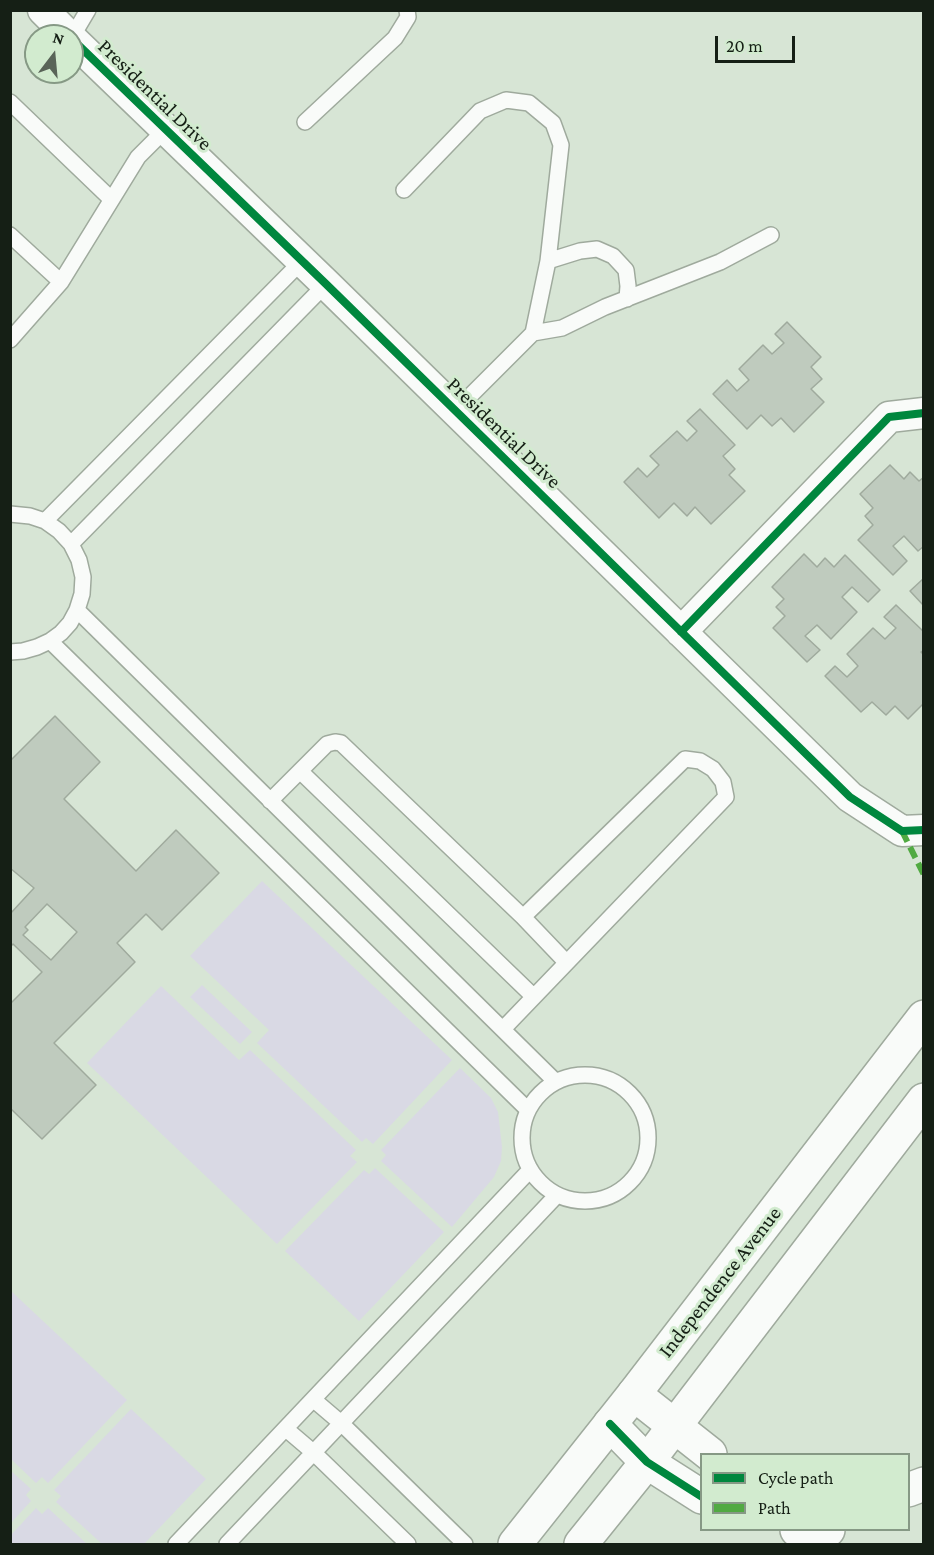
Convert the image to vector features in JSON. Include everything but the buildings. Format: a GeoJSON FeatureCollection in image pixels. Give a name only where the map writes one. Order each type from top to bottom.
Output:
{"type":"FeatureCollection","features":[{"type":"Feature","properties":{"kind":"main road","name":"Independence Avenue"},"geometry":{"type":"LineString","coordinates":[[515,1545],[924,1017]]}},
{"type":"Feature","properties":{"kind":"main road"},"geometry":{"type":"LineString","coordinates":[[581,1545],[675,1426],[924,1100]]}},
{"type":"Feature","properties":{"kind":"main road"},"geometry":{"type":"LineString","coordinates":[[634,1394],[708,1453]]}},
{"type":"Feature","properties":{"kind":"main road"},"geometry":{"type":"LineString","coordinates":[[610,1424],[647,1462],[700,1496]]}},
{"type":"Feature","properties":{"kind":"street","name":"Presidential Drive"},"geometry":{"type":"LineString","coordinates":[[43,10],[58,24]]}},
{"type":"Feature","properties":{"kind":"street","name":"Presidential Drive"},"geometry":{"type":"LineString","coordinates":[[84,50],[850,797],[902,831],[924,830]]}},
{"type":"Feature","properties":{"kind":"street"},"geometry":{"type":"LineString","coordinates":[[681,632],[889,417],[924,413]]}},
{"type":"Feature","properties":{"kind":"lane"},"geometry":{"type":"LineString","coordinates":[[79,24],[88,10]]}},
{"type":"Feature","properties":{"kind":"lane"},"geometry":{"type":"LineString","coordinates":[[305,122],[394,38],[408,17],[407,10]]}},
{"type":"Feature","properties":{"kind":"lane"},"geometry":{"type":"LineString","coordinates":[[404,190],[480,111],[506,100],[529,103],[553,123],[561,145],[548,261],[533,333],[455,411]]}},
{"type":"Feature","properties":{"kind":"lane"},"geometry":{"type":"LineString","coordinates":[[10,102],[111,199]]}},
{"type":"Feature","properties":{"kind":"lane"},"geometry":{"type":"LineString","coordinates":[[10,340],[61,282],[138,157],[165,130]]}},
{"type":"Feature","properties":{"kind":"lane"},"geometry":{"type":"LineString","coordinates":[[533,333],[562,328],[605,307],[720,262],[771,235]]}},
{"type":"Feature","properties":{"kind":"lane"},"geometry":{"type":"LineString","coordinates":[[10,236],[61,282]]}},
{"type":"Feature","properties":{"kind":"lane"},"geometry":{"type":"LineString","coordinates":[[548,261],[580,251],[597,249],[613,256],[626,270],[627,299]]}},
{"type":"Feature","properties":{"kind":"lane"},"geometry":{"type":"LineString","coordinates":[[45,521],[302,261]]}},
{"type":"Feature","properties":{"kind":"lane"},"geometry":{"type":"LineString","coordinates":[[71,544],[326,284]]}},
{"type":"Feature","properties":{"kind":"lane"},"geometry":{"type":"LineString","coordinates":[[10,514],[30,516],[45,521],[59,531],[71,544],[79,560],[83,577],[82,594],[77,610],[61,633],[50,641],[30,649],[10,652]]}},
{"type":"Feature","properties":{"kind":"lane"},"geometry":{"type":"LineString","coordinates":[[77,610],[555,1082]]}},
{"type":"Feature","properties":{"kind":"lane"},"geometry":{"type":"LineString","coordinates":[[50,641],[528,1110]]}},
{"type":"Feature","properties":{"kind":"lane"},"geometry":{"type":"LineString","coordinates":[[270,801],[327,744],[341,743],[524,917],[566,962]]}},
{"type":"Feature","properties":{"kind":"lane"},"geometry":{"type":"LineString","coordinates":[[502,1029],[726,797],[723,782],[713,770],[700,761],[685,759],[524,917]]}},
{"type":"Feature","properties":{"kind":"lane"},"geometry":{"type":"LineString","coordinates":[[300,771],[534,996]]}},
{"type":"Feature","properties":{"kind":"lane"},"geometry":{"type":"LineString","coordinates":[[580,1074],[606,1078],[618,1083],[637,1101],[647,1124],[648,1150],[638,1174],[619,1192],[595,1200],[569,1199],[557,1195],[537,1180],[531,1170],[524,1156],[521,1140],[522,1125],[535,1099],[555,1082],[580,1074]]}},
{"type":"Feature","properties":{"kind":"lane"},"geometry":{"type":"LineString","coordinates":[[176,1545],[531,1170]]}},
{"type":"Feature","properties":{"kind":"lane"},"geometry":{"type":"LineString","coordinates":[[227,1545],[557,1195]]}},
{"type":"Feature","properties":{"kind":"lane"},"geometry":{"type":"LineString","coordinates":[[314,1400],[341,1423],[465,1545]]}},
{"type":"Feature","properties":{"kind":"lane"},"geometry":{"type":"LineString","coordinates":[[286,1429],[313,1452],[408,1545]]}},
{"type":"Feature","properties":{"kind":"shaded area"},"geometry":{"type":"Polygon","coordinates":[[[262,881],[452,1060],[373,1144],[366,1138],[362,1142],[257,1043],[269,1030],[190,956],[262,881]]]}},
{"type":"Feature","properties":{"kind":"shaded area"},"geometry":{"type":"Polygon","coordinates":[[[202,985],[252,1032],[240,1044],[190,997],[202,985]]]}},
{"type":"Feature","properties":{"kind":"shaded area"},"geometry":{"type":"Polygon","coordinates":[[[161,986],[239,1060],[250,1050],[356,1150],[350,1156],[357,1162],[277,1244],[87,1063],[161,986]]]}},
{"type":"Feature","properties":{"kind":"shaded area"},"geometry":{"type":"Polygon","coordinates":[[[460,1068],[491,1098],[498,1112],[502,1147],[501,1161],[494,1177],[452,1227],[381,1161],[386,1155],[381,1150],[460,1068]]]}},
{"type":"Feature","properties":{"kind":"shaded area"},"geometry":{"type":"Polygon","coordinates":[[[375,1168],[444,1232],[359,1321],[285,1251],[364,1170],[369,1174],[375,1168]]]}},
{"type":"Feature","properties":{"kind":"shaded area"},"geometry":{"type":"Polygon","coordinates":[[[10,1290],[127,1400],[48,1483],[42,1477],[36,1483],[11,1459],[10,1290]]]}},
{"type":"Feature","properties":{"kind":"shaded area"},"geometry":{"type":"Polygon","coordinates":[[[131,1409],[206,1479],[144,1544],[102,1544],[56,1502],[61,1496],[54,1490],[131,1409]]]}},
{"type":"Feature","properties":{"kind":"shaded area"},"geometry":{"type":"Polygon","coordinates":[[[10,1470],[31,1489],[26,1495],[31,1501],[11,1523],[10,1470]]]}},
{"type":"Feature","properties":{"kind":"shaded area"},"geometry":{"type":"Polygon","coordinates":[[[36,1508],[42,1514],[48,1508],[87,1544],[11,1544],[11,1535],[36,1508]]]}},
{"type":"Feature","properties":{"kind":"marked path"},"geometry":{"type":"LineString","coordinates":[[902,831],[924,875]]}},
{"type":"Feature","properties":{"kind":"cycle path"},"geometry":{"type":"LineString","coordinates":[[84,51],[850,797],[902,831],[924,830]]}},
{"type":"Feature","properties":{"kind":"cycle path"},"geometry":{"type":"LineString","coordinates":[[681,632],[889,417],[924,413]]}},
{"type":"Feature","properties":{"kind":"cycle path"},"geometry":{"type":"LineString","coordinates":[[610,1424],[647,1462],[700,1496]]}}]}
